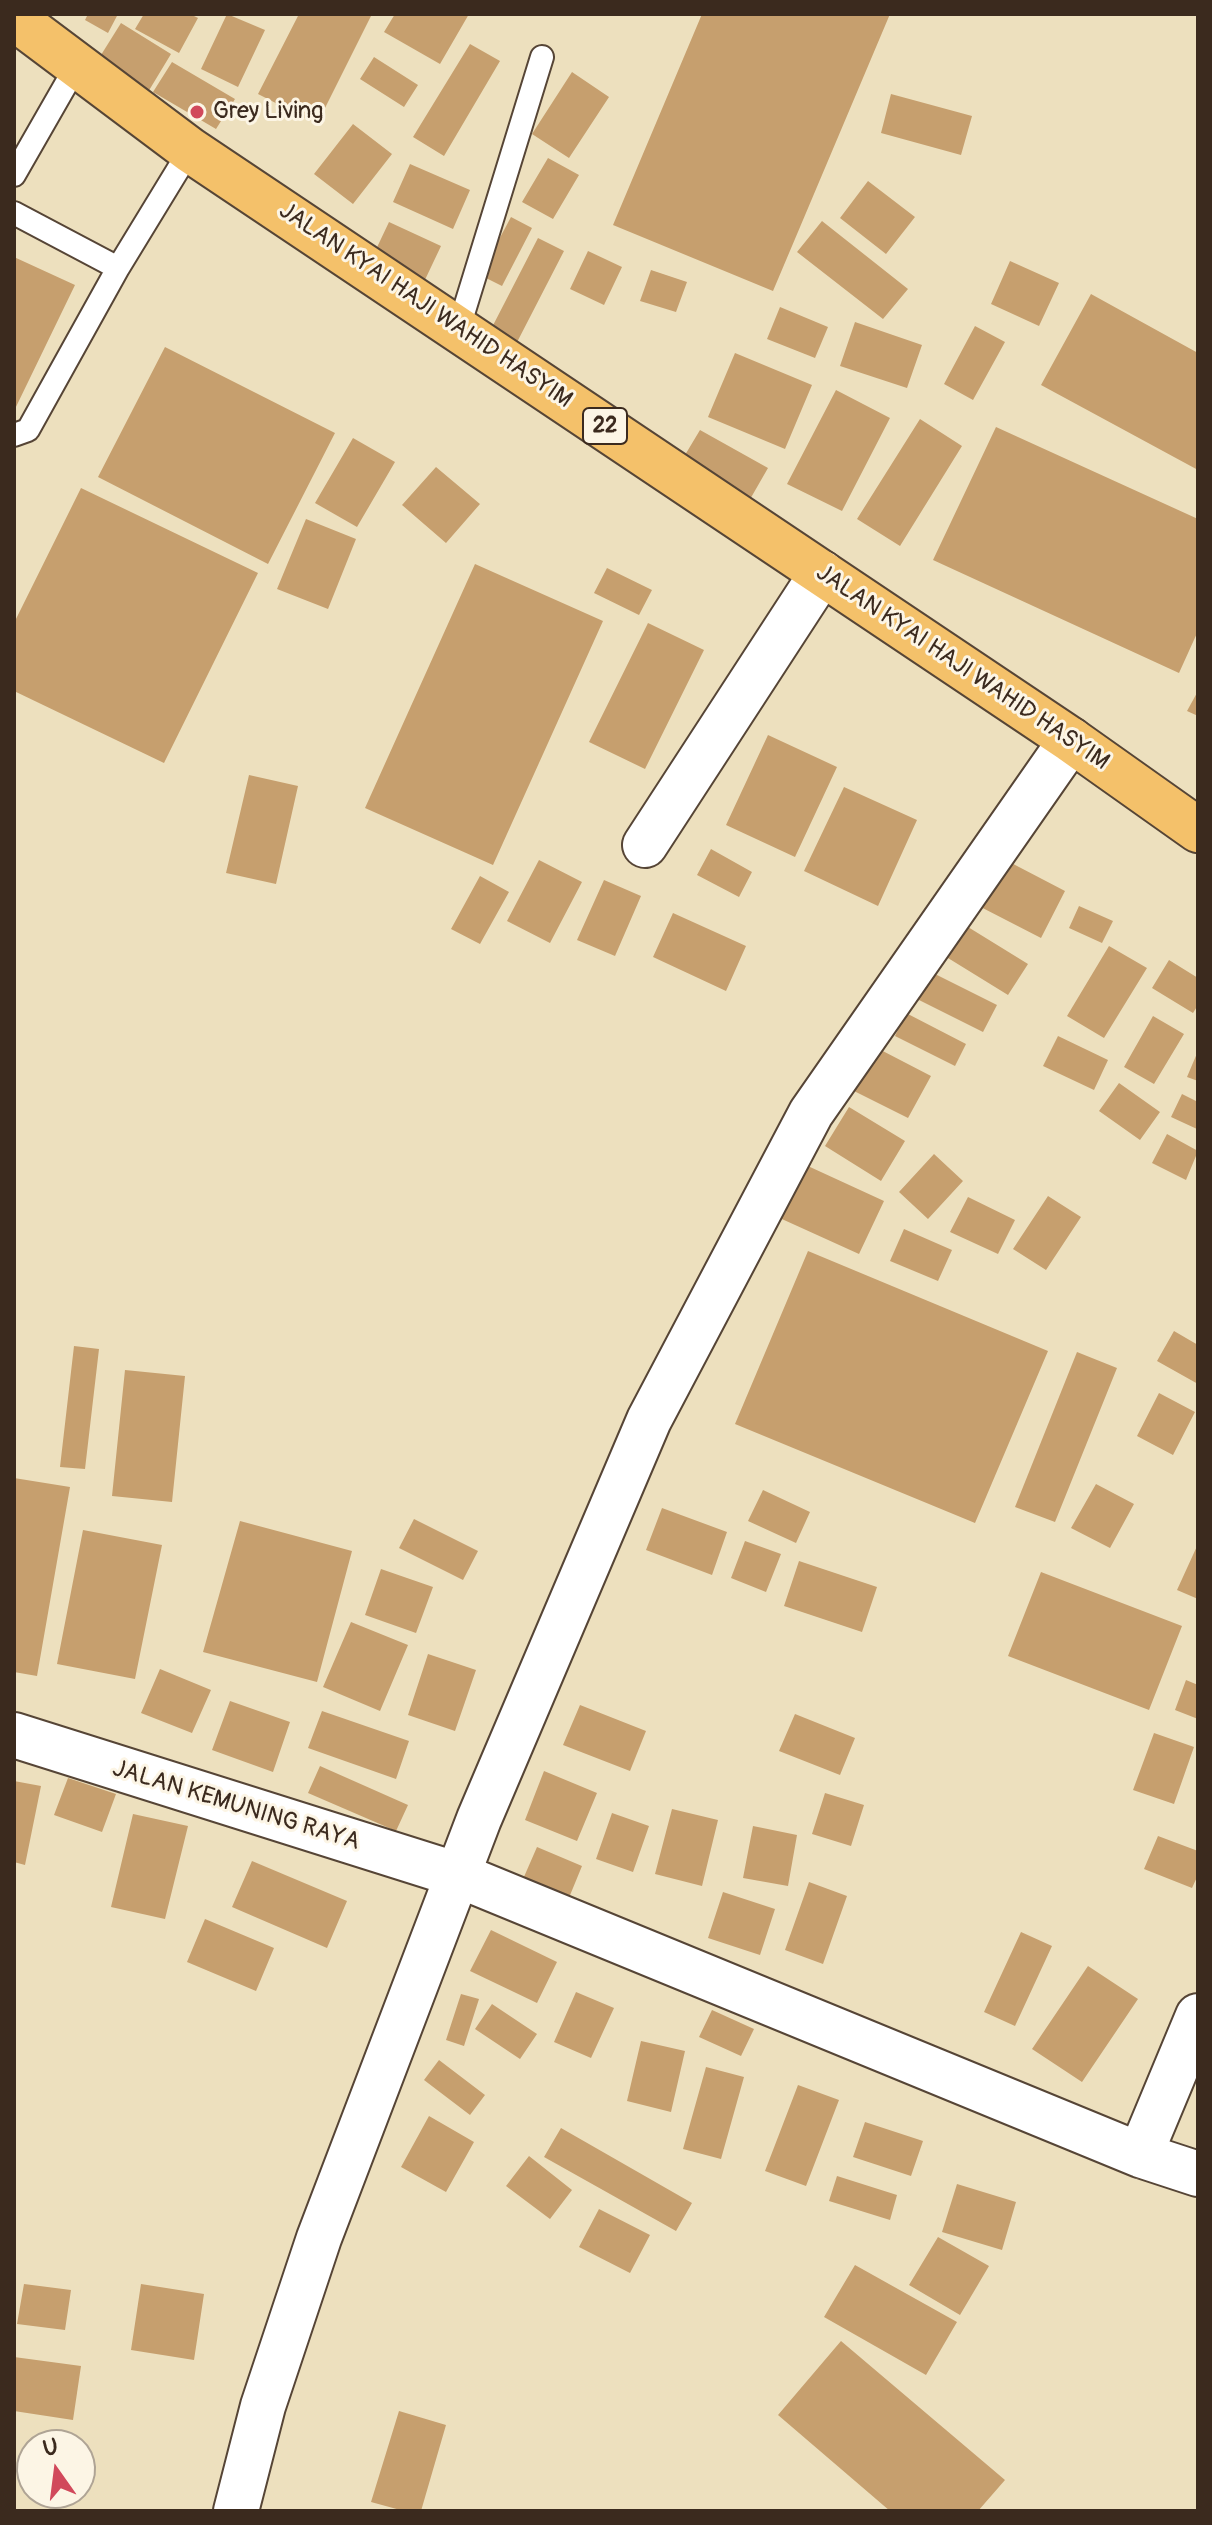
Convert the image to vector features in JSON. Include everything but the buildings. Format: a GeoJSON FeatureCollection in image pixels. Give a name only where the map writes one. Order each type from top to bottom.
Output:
{"type":"FeatureCollection","features":[{"type":"Feature","properties":{"kind":"highway","name":"JALAN KYAI HAJI WAHID HASYIM"},"geometry":{"type":"LineString","coordinates":[[14,18],[190,150],[459,327],[1071,740],[1198,830]]}},
{"type":"Feature","properties":{"kind":"street"},"geometry":{"type":"LineString","coordinates":[[645,845],[822,573]]}},
{"type":"Feature","properties":{"kind":"street"},"geometry":{"type":"LineString","coordinates":[[236,2511],[263,2406],[319,2238],[458,1875],[546,1658],[649,1420],[811,1113],[1071,740]]}},
{"type":"Feature","properties":{"kind":"street","name":"JALAN KEMUNING RAYA"},"geometry":{"type":"LineString","coordinates":[[14,1735],[458,1875],[1140,2155],[1198,2174]]}},
{"type":"Feature","properties":{"kind":"street"},"geometry":{"type":"LineString","coordinates":[[1140,2155],[1198,2016]]}},
{"type":"Feature","properties":{"kind":"lane"},"geometry":{"type":"LineString","coordinates":[[459,327],[542,57]]}},
{"type":"Feature","properties":{"kind":"lane"},"geometry":{"type":"LineString","coordinates":[[14,175],[77,65]]}},
{"type":"Feature","properties":{"kind":"lane"},"geometry":{"type":"LineString","coordinates":[[14,435],[28,430],[118,268],[190,150]]}},
{"type":"Feature","properties":{"kind":"lane"},"geometry":{"type":"LineString","coordinates":[[14,213],[118,268]]}},
{"type":"Feature","properties":{"kind":"place","name":"Grey Living"},"geometry":{"type":"Point","coordinates":[197,112]}}]}
